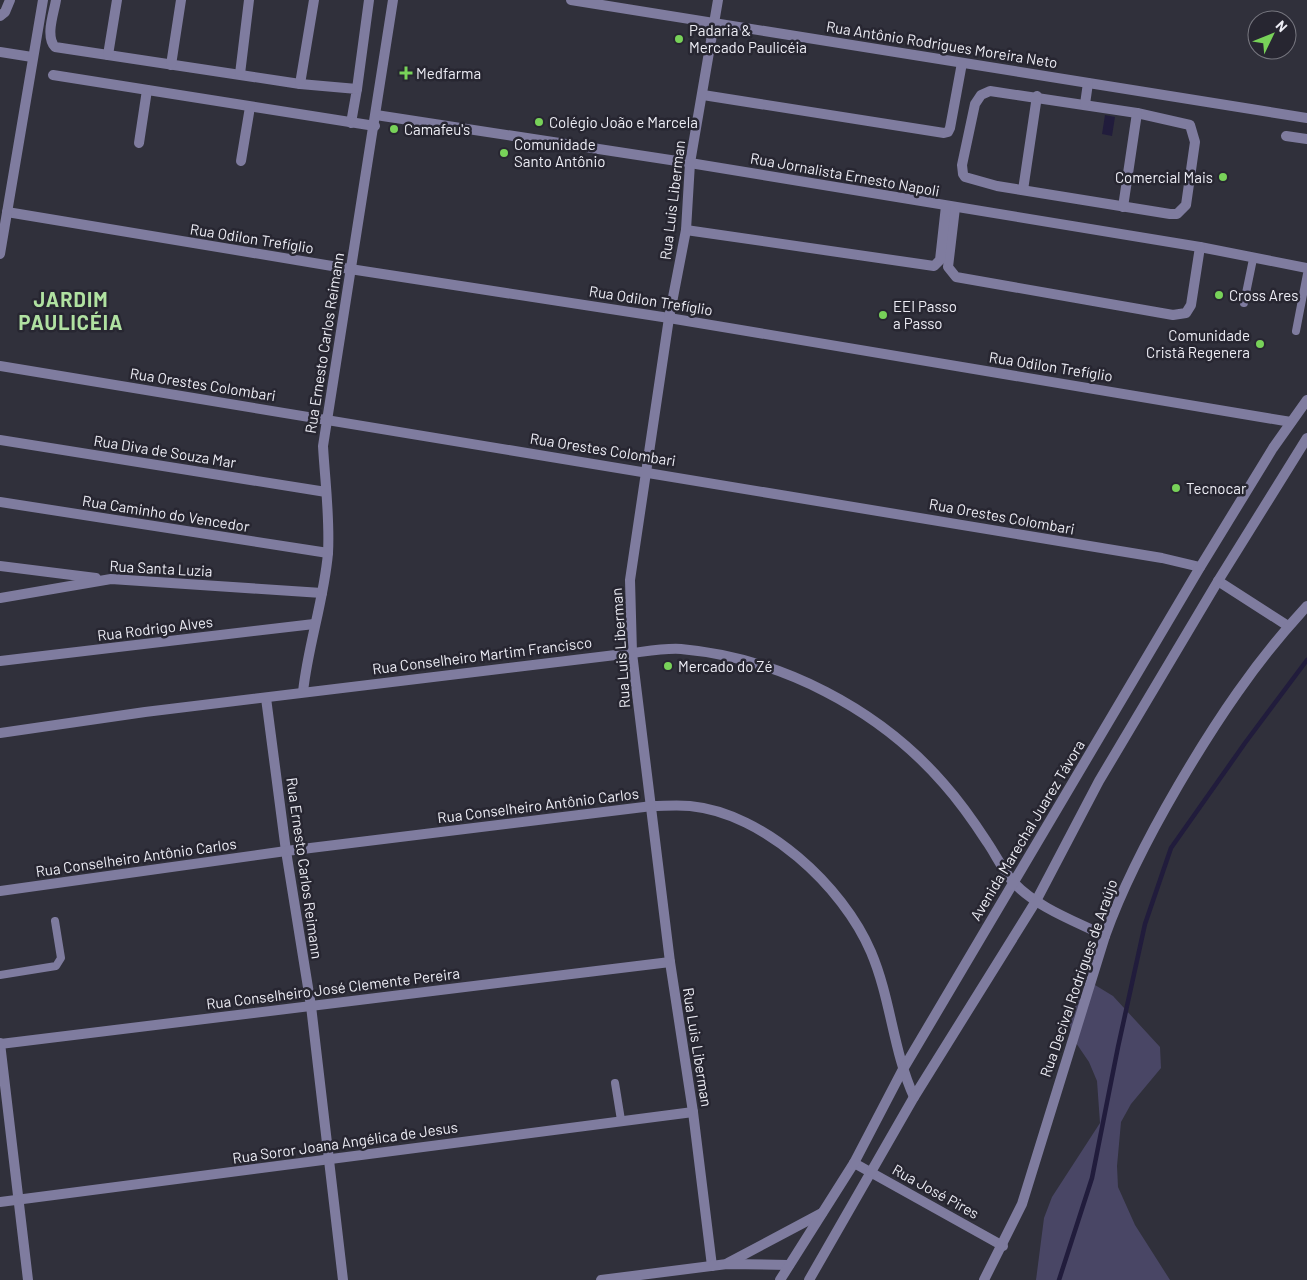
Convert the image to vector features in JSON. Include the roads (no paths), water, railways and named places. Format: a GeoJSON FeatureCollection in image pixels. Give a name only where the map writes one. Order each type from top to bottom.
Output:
{"type":"FeatureCollection","features":[{"type":"Feature","properties":{"kind":"street"},"geometry":{"type":"LineString","coordinates":[[0,16],[5,12],[10,0]]}},
{"type":"Feature","properties":{"kind":"street"},"geometry":{"type":"LineString","coordinates":[[0,254],[43,0]]}},
{"type":"Feature","properties":{"kind":"street"},"geometry":{"type":"LineString","coordinates":[[56,0],[51,31],[53,45],[60,48],[300,84],[357,89]]}},
{"type":"Feature","properties":{"kind":"street"},"geometry":{"type":"LineString","coordinates":[[108,55],[117,0]]}},
{"type":"Feature","properties":{"kind":"street"},"geometry":{"type":"LineString","coordinates":[[171,65],[181,0]]}},
{"type":"Feature","properties":{"kind":"street"},"geometry":{"type":"LineString","coordinates":[[240,74],[249,0]]}},
{"type":"Feature","properties":{"kind":"street"},"geometry":{"type":"LineString","coordinates":[[300,84],[314,0]]}},
{"type":"Feature","properties":{"kind":"street"},"geometry":{"type":"LineString","coordinates":[[351,123],[369,0]]}},
{"type":"Feature","properties":{"kind":"street","name":"Rua Ernesto Carlos Reimann"},"geometry":{"type":"LineString","coordinates":[[303,692],[306,658],[322,593],[328,553],[323,446],[326,420],[393,0]]}},
{"type":"Feature","properties":{"kind":"street","name":"Rua Antônio Rodrigues Moreira Neto"},"geometry":{"type":"LineString","coordinates":[[571,0],[1307,118]]}},
{"type":"Feature","properties":{"kind":"street","name":"Rua Luis Liberman"},"geometry":{"type":"LineString","coordinates":[[712,1266],[693,1112],[670,962],[632,653],[630,580],[669,318],[686,230],[690,163],[718,0]]}},
{"type":"Feature","properties":{"kind":"street"},"geometry":{"type":"LineString","coordinates":[[0,52],[32,57]]}},
{"type":"Feature","properties":{"kind":"street"},"geometry":{"type":"LineString","coordinates":[[703,94],[944,133],[948,132],[950,128],[962,62]]}},
{"type":"Feature","properties":{"kind":"street"},"geometry":{"type":"LineString","coordinates":[[52,75],[374,126]]}},
{"type":"Feature","properties":{"kind":"street"},"geometry":{"type":"LineString","coordinates":[[1085,104],[1088,83]]}},
{"type":"Feature","properties":{"kind":"street"},"geometry":{"type":"LineString","coordinates":[[139,143],[147,90]]}},
{"type":"Feature","properties":{"kind":"street"},"geometry":{"type":"LineString","coordinates":[[990,91],[1037,96],[1186,122],[1192,126],[1195,142],[1186,205],[1177,214],[974,181],[963,174],[962,164],[975,104],[981,96],[990,91]]}},
{"type":"Feature","properties":{"kind":"street"},"geometry":{"type":"LineString","coordinates":[[1023,190],[1037,96]]}},
{"type":"Feature","properties":{"kind":"street"},"geometry":{"type":"LineString","coordinates":[[241,161],[250,107]]}},
{"type":"Feature","properties":{"kind":"street"},"geometry":{"type":"LineString","coordinates":[[1123,206],[1137,113]]}},
{"type":"Feature","properties":{"kind":"street","name":"Rua Jornalista Ernesto Napoli"},"geometry":{"type":"LineString","coordinates":[[376,115],[690,163],[1200,247],[1253,259],[1307,268]]}},
{"type":"Feature","properties":{"kind":"street"},"geometry":{"type":"LineString","coordinates":[[1286,136],[1307,139]]}},
{"type":"Feature","properties":{"kind":"street"},"geometry":{"type":"LineString","coordinates":[[686,230],[934,266],[940,260],[950,207]]}},
{"type":"Feature","properties":{"kind":"street"},"geometry":{"type":"LineString","coordinates":[[950,207],[948,267],[956,277],[1173,315],[1186,312],[1191,306],[1200,247]]}},
{"type":"Feature","properties":{"kind":"street","name":"Rua Odilon Trefíglio"},"geometry":{"type":"LineString","coordinates":[[7,212],[350,269],[669,318],[1291,422]]}},
{"type":"Feature","properties":{"kind":"street","name":"Rua Orestes Colombari"},"geometry":{"type":"LineString","coordinates":[[0,366],[1152,556],[1200,567]]}},
{"type":"Feature","properties":{"kind":"street","name":"Avenida Marechal Juarez Távora"},"geometry":{"type":"LineString","coordinates":[[780,1280],[854,1163],[902,1071],[1200,567],[1291,422],[1307,400]]}},
{"type":"Feature","properties":{"kind":"street"},"geometry":{"type":"LineString","coordinates":[[809,1280],[914,1097],[1036,901],[1099,781],[1218,581],[1307,438]]}},
{"type":"Feature","properties":{"kind":"street","name":"Rua Diva de Souza Mar"},"geometry":{"type":"LineString","coordinates":[[0,440],[326,492]]}},
{"type":"Feature","properties":{"kind":"street","name":"Rua Caminho do Vencedor"},"geometry":{"type":"LineString","coordinates":[[0,502],[328,553]]}},
{"type":"Feature","properties":{"kind":"street"},"geometry":{"type":"LineString","coordinates":[[0,566],[111,579]]}},
{"type":"Feature","properties":{"kind":"street","name":"Rua Santa Luzia"},"geometry":{"type":"LineString","coordinates":[[0,598],[111,579],[322,593]]}},
{"type":"Feature","properties":{"kind":"street"},"geometry":{"type":"LineString","coordinates":[[1218,581],[1288,626]]}},
{"type":"Feature","properties":{"kind":"street","name":"Rua Decival Rodrigues de Araújo"},"geometry":{"type":"LineString","coordinates":[[984,1280],[1003,1246],[1022,1204],[1105,936],[1133,866],[1213,726],[1246,678],[1288,626],[1307,606]]}},
{"type":"Feature","properties":{"kind":"street","name":"Rua Rodrigo Alves"},"geometry":{"type":"LineString","coordinates":[[0,662],[314,624]]}},
{"type":"Feature","properties":{"kind":"street","name":"Rua Conselheiro Martim Francisco"},"geometry":{"type":"LineString","coordinates":[[0,733],[303,692],[632,653],[679,649],[719,654],[777,672],[848,704],[882,725],[912,750],[932,771],[982,834],[1014,883],[1036,901],[1105,936]]}},
{"type":"Feature","properties":{"kind":"street","name":"Rua Ernesto Carlos Reimann"},"geometry":{"type":"LineString","coordinates":[[266,698],[286,851],[311,1006],[343,1280]]}},
{"type":"Feature","properties":{"kind":"street","name":"Rua Conselheiro Antônio Carlos"},"geometry":{"type":"LineString","coordinates":[[0,891],[286,851],[652,806],[690,806],[725,815],[756,828],[790,850],[823,879],[853,917],[871,952],[896,1035],[902,1071],[914,1097]]}},
{"type":"Feature","properties":{"kind":"street","name":"Rua Conselheiro José Clemente Pereira"},"geometry":{"type":"LineString","coordinates":[[0,1044],[670,962]]}},
{"type":"Feature","properties":{"kind":"street"},"geometry":{"type":"LineString","coordinates":[[0,1044],[28,1280]]}},
{"type":"Feature","properties":{"kind":"street","name":"Rua Soror Joana Angélica de Jesus"},"geometry":{"type":"LineString","coordinates":[[0,1202],[693,1112]]}},
{"type":"Feature","properties":{"kind":"street","name":"Rua José Pires"},"geometry":{"type":"LineString","coordinates":[[854,1163],[1003,1246]]}},
{"type":"Feature","properties":{"kind":"street"},"geometry":{"type":"LineString","coordinates":[[728,1264],[822,1213]]}},
{"type":"Feature","properties":{"kind":"street"},"geometry":{"type":"LineString","coordinates":[[601,1280],[728,1264],[788,1265]]}},
{"type":"Feature","properties":{"kind":"lane"},"geometry":{"type":"LineString","coordinates":[[1244,303],[1253,259]]}},
{"type":"Feature","properties":{"kind":"lane"},"geometry":{"type":"LineString","coordinates":[[1296,331],[1307,274]]}},
{"type":"Feature","properties":{"kind":"lane"},"geometry":{"type":"LineString","coordinates":[[0,975],[56,966],[61,958],[55,921]]}},
{"type":"Feature","properties":{"kind":"lane"},"geometry":{"type":"LineString","coordinates":[[615,1083],[621,1120]]}},
{"type":"Feature","properties":{"kind":"waterway"},"geometry":{"type":"LineString","coordinates":[[1059,1280],[1092,1178],[1145,924],[1171,848],[1245,743],[1307,660]]}},
{"type":"Feature","properties":{"kind":"place","name":"Padaria & Mercado Paulicéia"},"geometry":{"type":"Point","coordinates":[679,39]}},
{"type":"Feature","properties":{"kind":"place","name":"Medfarma"},"geometry":{"type":"Point","coordinates":[406,73]}},
{"type":"Feature","properties":{"kind":"place","name":"Colégio João e Marcela"},"geometry":{"type":"Point","coordinates":[539,122]}},
{"type":"Feature","properties":{"kind":"place","name":"Camafeu's"},"geometry":{"type":"Point","coordinates":[394,129]}},
{"type":"Feature","properties":{"kind":"place","name":"Comunidade Santo Antônio"},"geometry":{"type":"Point","coordinates":[504,153]}},
{"type":"Feature","properties":{"kind":"place","name":"Comercial Mais"},"geometry":{"type":"Point","coordinates":[1223,177]}},
{"type":"Feature","properties":{"kind":"place","name":"Cross Ares"},"geometry":{"type":"Point","coordinates":[1219,295]}},
{"type":"Feature","properties":{"kind":"place","name":"EEI Passo a Passo"},"geometry":{"type":"Point","coordinates":[883,315]}},
{"type":"Feature","properties":{"kind":"place","name":"Comunidade Cristã Regenera"},"geometry":{"type":"Point","coordinates":[1260,344]}},
{"type":"Feature","properties":{"kind":"place","name":"Tecnocar"},"geometry":{"type":"Point","coordinates":[1176,488]}},
{"type":"Feature","properties":{"kind":"place","name":"Mercado do Zé"},"geometry":{"type":"Point","coordinates":[668,666]}},
{"type":"Feature","properties":{"kind":"district","name":"JARDIM PAULICÉIA"},"geometry":{"type":"Point","coordinates":[71,310]}}]}
